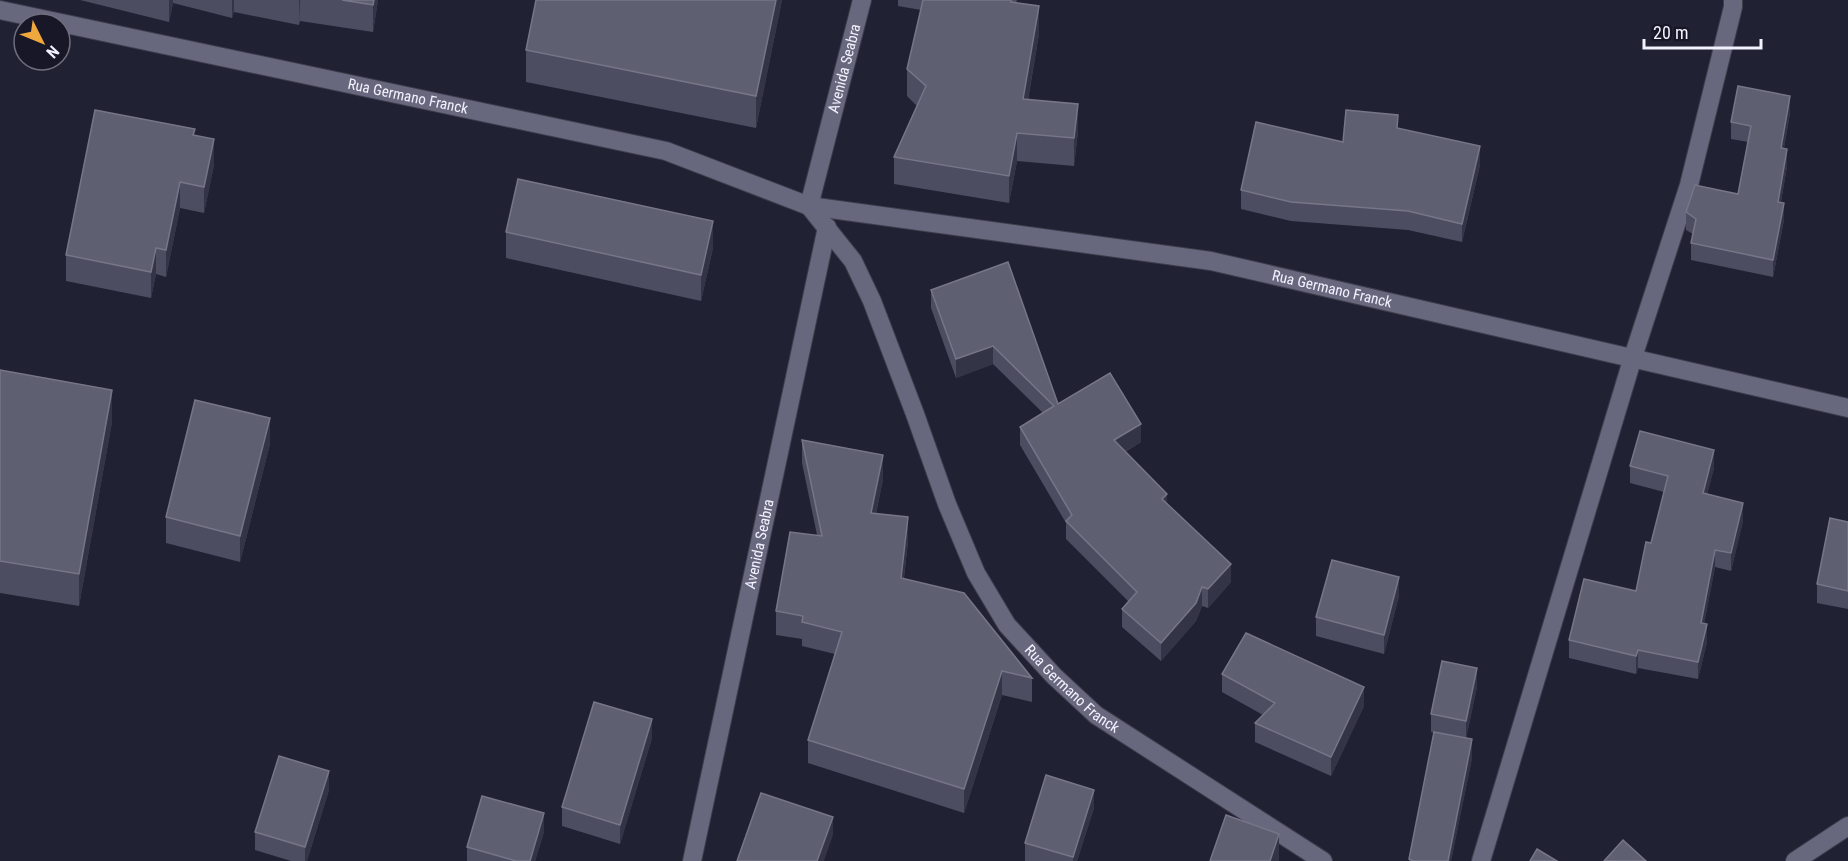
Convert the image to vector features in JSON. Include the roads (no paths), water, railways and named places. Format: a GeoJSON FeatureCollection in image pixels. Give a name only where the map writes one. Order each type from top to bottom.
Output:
{"type":"FeatureCollection","features":[{"type":"Feature","properties":{"kind":"street","name":"Avenida Seabra"},"geometry":{"type":"LineString","coordinates":[[809,206],[862,0]]}},
{"type":"Feature","properties":{"kind":"street"},"geometry":{"type":"LineString","coordinates":[[1480,861],[1633,357],[1689,185],[1733,0]]}},
{"type":"Feature","properties":{"kind":"street","name":"Rua Germano Franck"},"geometry":{"type":"LineString","coordinates":[[2,6],[666,151],[809,206],[1211,261],[1848,408]]}},
{"type":"Feature","properties":{"kind":"street","name":"Rua Germano Franck"},"geometry":{"type":"LineString","coordinates":[[809,206],[853,261],[872,301],[947,504],[976,573],[1007,625],[1053,676],[1096,715],[1323,861]]}},
{"type":"Feature","properties":{"kind":"street","name":"Avenida Seabra"},"geometry":{"type":"LineString","coordinates":[[692,861],[827,227]]}},
{"type":"Feature","properties":{"kind":"street"},"geometry":{"type":"LineString","coordinates":[[1795,861],[1848,826]]}}]}
